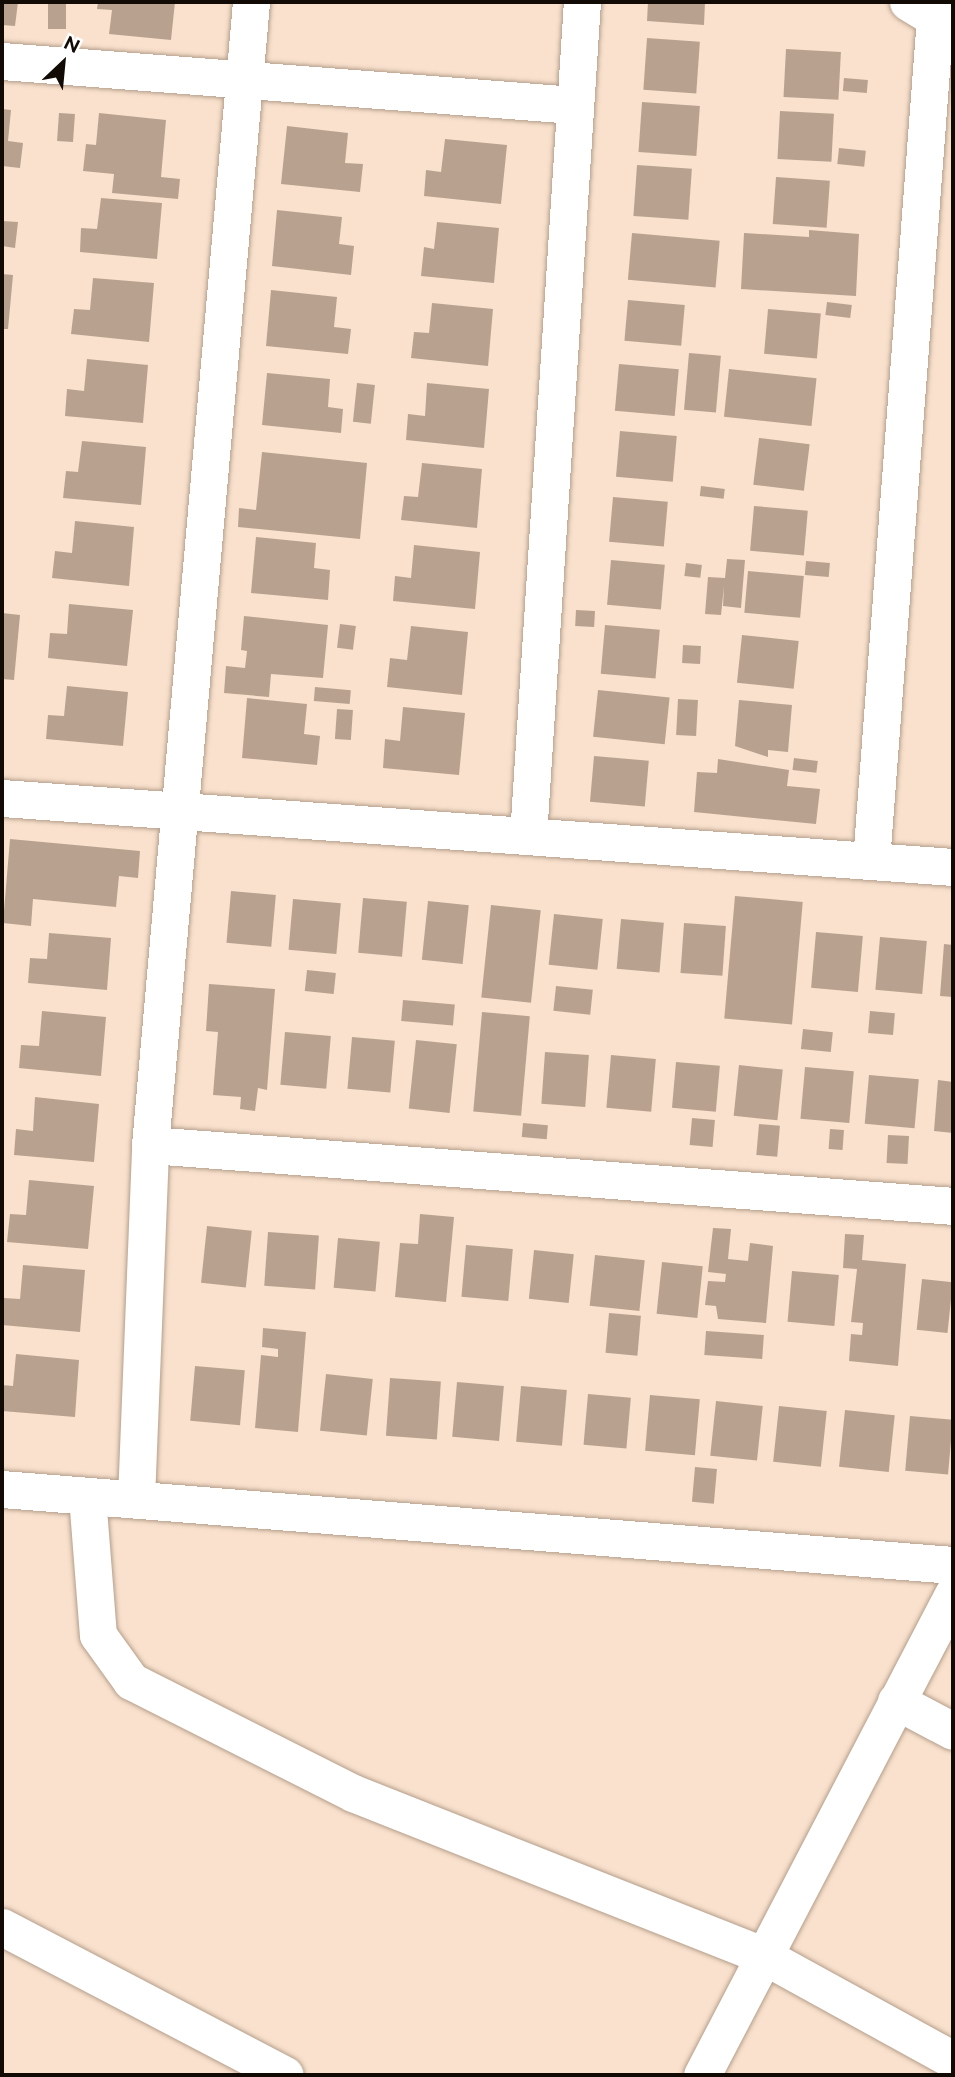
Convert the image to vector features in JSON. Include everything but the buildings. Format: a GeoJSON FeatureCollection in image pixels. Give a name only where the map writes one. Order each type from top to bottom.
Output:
{"type":"FeatureCollection","features":[{"type":"Feature","properties":{"kind":"street"},"geometry":{"type":"LineString","coordinates":[[136,1499],[150,1145],[251,2]]}},
{"type":"Feature","properties":{"kind":"street"},"geometry":{"type":"LineString","coordinates":[[528,836],[582,2]]}},
{"type":"Feature","properties":{"kind":"street"},"geometry":{"type":"LineString","coordinates":[[872,861],[935,12]]}},
{"type":"Feature","properties":{"kind":"street"},"geometry":{"type":"LineString","coordinates":[[2,61],[574,105]]}},
{"type":"Feature","properties":{"kind":"street"},"geometry":{"type":"LineString","coordinates":[[2,798],[953,867]]}},
{"type":"Feature","properties":{"kind":"street"},"geometry":{"type":"LineString","coordinates":[[150,1145],[953,1206]]}},
{"type":"Feature","properties":{"kind":"street"},"geometry":{"type":"LineString","coordinates":[[2,1489],[953,1565]]}},
{"type":"Feature","properties":{"kind":"street"},"geometry":{"type":"LineString","coordinates":[[87,1496],[98,1635],[131,1681],[353,1793],[764,1956],[953,2060]]}},
{"type":"Feature","properties":{"kind":"street"},"geometry":{"type":"LineString","coordinates":[[702,2075],[953,1594]]}},
{"type":"Feature","properties":{"kind":"street"},"geometry":{"type":"LineString","coordinates":[[896,1701],[953,1731]]}},
{"type":"Feature","properties":{"kind":"street"},"geometry":{"type":"LineString","coordinates":[[2,1927],[285,2075]]}}]}
